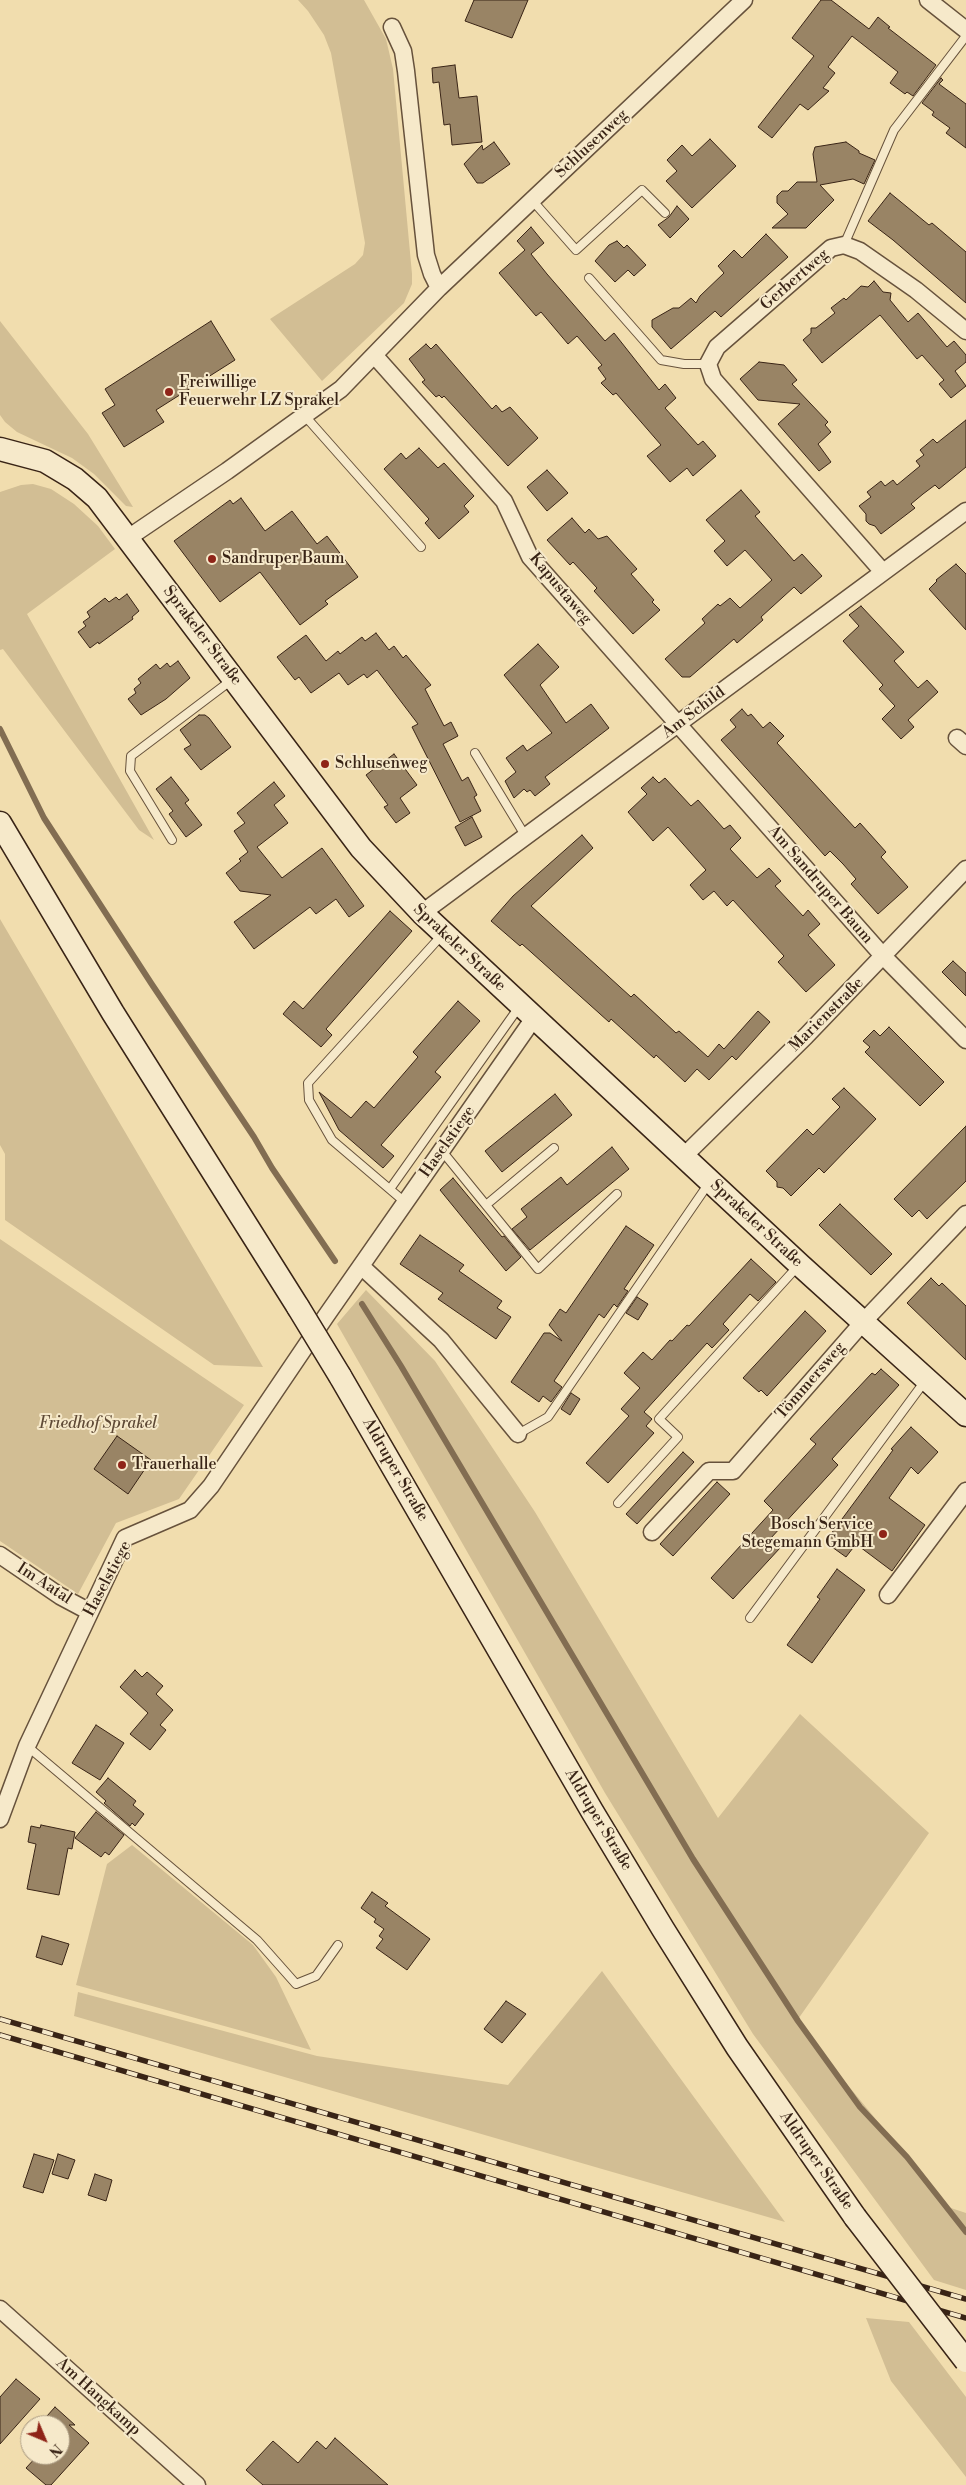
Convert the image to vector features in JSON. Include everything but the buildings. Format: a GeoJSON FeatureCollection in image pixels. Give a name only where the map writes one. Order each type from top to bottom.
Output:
{"type":"FeatureCollection","features":[{"type":"Feature","properties":{"kind":"main road","name":"Sprakeler Straße"},"geometry":{"type":"LineString","coordinates":[[0,449],[45,461],[75,480],[97,498],[361,848],[422,914],[710,1182],[966,1415]]}},
{"type":"Feature","properties":{"kind":"main road","name":"Aldruper Straße"},"geometry":{"type":"LineString","coordinates":[[0,823],[64,934],[298,1306],[582,1794],[737,2047],[855,2217],[966,2361]]}},
{"type":"Feature","properties":{"kind":"street","name":"Schlusenweg"},"geometry":{"type":"LineString","coordinates":[[128,538],[331,397],[375,356],[439,288],[744,0]]}},
{"type":"Feature","properties":{"kind":"street"},"geometry":{"type":"LineString","coordinates":[[928,0],[966,30]]}},
{"type":"Feature","properties":{"kind":"street"},"geometry":{"type":"LineString","coordinates":[[392,26],[403,51],[406,71],[426,255],[439,288]]}},
{"type":"Feature","properties":{"kind":"street","name":"Gerbertweg"},"geometry":{"type":"LineString","coordinates":[[708,364],[717,347],[831,248],[844,244],[860,251],[916,290],[966,331]]}},
{"type":"Feature","properties":{"kind":"street","name":"Kapustaweg"},"geometry":{"type":"LineString","coordinates":[[375,356],[504,500],[530,557],[679,725]]}},
{"type":"Feature","properties":{"kind":"street"},"geometry":{"type":"LineString","coordinates":[[708,364],[713,379],[883,572]]}},
{"type":"Feature","properties":{"kind":"street","name":"Am Schild"},"geometry":{"type":"LineString","coordinates":[[422,914],[966,511]]}},
{"type":"Feature","properties":{"kind":"street","name":"Am Sandruper Baum"},"geometry":{"type":"LineString","coordinates":[[679,725],[884,957],[966,1040]]}},
{"type":"Feature","properties":{"kind":"street","name":"Marienstraße"},"geometry":{"type":"LineString","coordinates":[[683,1157],[884,957],[966,869]]}},
{"type":"Feature","properties":{"kind":"street","name":"Haselstiege"},"geometry":{"type":"LineString","coordinates":[[0,1819],[26,1746],[126,1538],[190,1510],[211,1486],[442,1151],[527,1012]]}},
{"type":"Feature","properties":{"kind":"street","name":"Tömmersweg"},"geometry":{"type":"LineString","coordinates":[[652,1532],[709,1471],[733,1471],[864,1321],[966,1214]]}},
{"type":"Feature","properties":{"kind":"street"},"geometry":{"type":"LineString","coordinates":[[361,1266],[441,1340],[518,1434]]}},
{"type":"Feature","properties":{"kind":"street"},"geometry":{"type":"LineString","coordinates":[[888,1595],[966,1491]]}},
{"type":"Feature","properties":{"kind":"street","name":"Im Aatal"},"geometry":{"type":"LineString","coordinates":[[0,1556],[60,1596],[90,1612]]}},
{"type":"Feature","properties":{"kind":"street","name":"Am Hangkamp"},"geometry":{"type":"LineString","coordinates":[[0,2308],[197,2485]]}},
{"type":"Feature","properties":{"kind":"lane"},"geometry":{"type":"LineString","coordinates":[[844,244],[894,130],[966,36]]}},
{"type":"Feature","properties":{"kind":"lane"},"geometry":{"type":"LineString","coordinates":[[532,200],[576,250],[642,190],[665,213]]}},
{"type":"Feature","properties":{"kind":"lane"},"geometry":{"type":"LineString","coordinates":[[589,278],[661,360],[684,364],[708,364]]}},
{"type":"Feature","properties":{"kind":"lane"},"geometry":{"type":"LineString","coordinates":[[305,416],[421,547]]}},
{"type":"Feature","properties":{"kind":"lane"},"geometry":{"type":"LineString","coordinates":[[172,840],[130,771],[131,756],[234,678]]}},
{"type":"Feature","properties":{"kind":"lane"},"geometry":{"type":"LineString","coordinates":[[475,753],[526,837]]}},
{"type":"Feature","properties":{"kind":"lane"},"geometry":{"type":"LineString","coordinates":[[406,1203],[332,1140],[309,1100],[308,1082],[443,933]]}},
{"type":"Feature","properties":{"kind":"lane"},"geometry":{"type":"LineString","coordinates":[[390,1188],[527,1012]]}},
{"type":"Feature","properties":{"kind":"lane"},"geometry":{"type":"LineString","coordinates":[[486,1205],[554,1148]]}},
{"type":"Feature","properties":{"kind":"lane"},"geometry":{"type":"LineString","coordinates":[[442,1151],[538,1269],[617,1194]]}},
{"type":"Feature","properties":{"kind":"lane"},"geometry":{"type":"LineString","coordinates":[[518,1434],[548,1417],[710,1182]]}},
{"type":"Feature","properties":{"kind":"lane"},"geometry":{"type":"LineString","coordinates":[[618,1503],[678,1437],[659,1419],[800,1264]]}},
{"type":"Feature","properties":{"kind":"lane"},"geometry":{"type":"LineString","coordinates":[[750,1618],[926,1379]]}},
{"type":"Feature","properties":{"kind":"lane"},"geometry":{"type":"LineString","coordinates":[[26,1746],[257,1940],[296,1984],[316,1976],[338,1945]]}},
{"type":"Feature","properties":{"kind":"green space"},"geometry":{"type":"Polygon","coordinates":[[[298,0],[364,0],[386,39],[393,69],[412,274],[412,284],[404,303],[322,381],[270,319],[355,264],[363,255],[365,243],[331,53],[324,35],[298,0]]]}},
{"type":"Feature","properties":{"kind":"green space"},"geometry":{"type":"Polygon","coordinates":[[[0,321],[88,434],[133,507],[126,506],[94,474],[72,458],[17,432],[5,422],[0,415],[0,321]]]}},
{"type":"Feature","properties":{"kind":"green space"},"geometry":{"type":"Polygon","coordinates":[[[33,484],[51,489],[74,504],[98,526],[115,549],[27,614],[154,840],[139,830],[3,649],[0,650],[0,492],[21,485],[33,484]]]}},
{"type":"Feature","properties":{"kind":"green space"},"geometry":{"type":"Polygon","coordinates":[[[0,919],[263,1367],[214,1365],[5,1220],[5,1154],[0,1145],[0,919]]]}},
{"type":"Feature","properties":{"kind":"green space","name":"Friedhof Sprakel"},"geometry":{"type":"Polygon","coordinates":[[[0,1239],[244,1405],[179,1499],[116,1523],[78,1594],[0,1541],[0,1239]]]}},
{"type":"Feature","properties":{"kind":"green space"},"geometry":{"type":"Polygon","coordinates":[[[366,1290],[435,1361],[535,1512],[718,1818],[800,1714],[929,1833],[796,2022],[948,2207],[966,2213],[966,2290],[934,2280],[753,2034],[605,1793],[337,1324],[366,1290]]]}},
{"type":"Feature","properties":{"kind":"green space"},"geometry":{"type":"Polygon","coordinates":[[[132,1845],[253,1945],[276,1977],[311,2050],[76,1985],[107,1864],[132,1845]]]}},
{"type":"Feature","properties":{"kind":"green space"},"geometry":{"type":"Polygon","coordinates":[[[602,1971],[785,2222],[74,2016],[78,1992],[317,2056],[508,2085],[602,1971]]]}},
{"type":"Feature","properties":{"kind":"green space"},"geometry":{"type":"Polygon","coordinates":[[[866,2318],[909,2322],[966,2397],[966,2477],[891,2381],[866,2318]]]}},
{"type":"Feature","properties":{"kind":"waterway"},"geometry":{"type":"LineString","coordinates":[[0,729],[44,818],[254,1137],[272,1168],[335,1261]]}},
{"type":"Feature","properties":{"kind":"waterway"},"geometry":{"type":"LineString","coordinates":[[362,1304],[401,1366],[693,1859],[798,2021],[860,2107],[907,2157],[966,2232]]}},
{"type":"Feature","properties":{"kind":"railway"},"geometry":{"type":"LineString","coordinates":[[0,2019],[966,2299]]}},
{"type":"Feature","properties":{"kind":"railway"},"geometry":{"type":"LineString","coordinates":[[0,2035],[966,2318]]}},
{"type":"Feature","properties":{"kind":"place","name":"Freiwillige Feuerwehr LZ Sprakel"},"geometry":{"type":"Point","coordinates":[169,392]}},
{"type":"Feature","properties":{"kind":"place","name":"Sandruper Baum"},"geometry":{"type":"Point","coordinates":[212,559]}},
{"type":"Feature","properties":{"kind":"place","name":"Schlusenweg"},"geometry":{"type":"Point","coordinates":[325,764]}},
{"type":"Feature","properties":{"kind":"place","name":"Trauerhalle"},"geometry":{"type":"Point","coordinates":[122,1465]}},
{"type":"Feature","properties":{"kind":"place","name":"Bosch Service Stegemann GmbH"},"geometry":{"type":"Point","coordinates":[883,1534]}}]}
